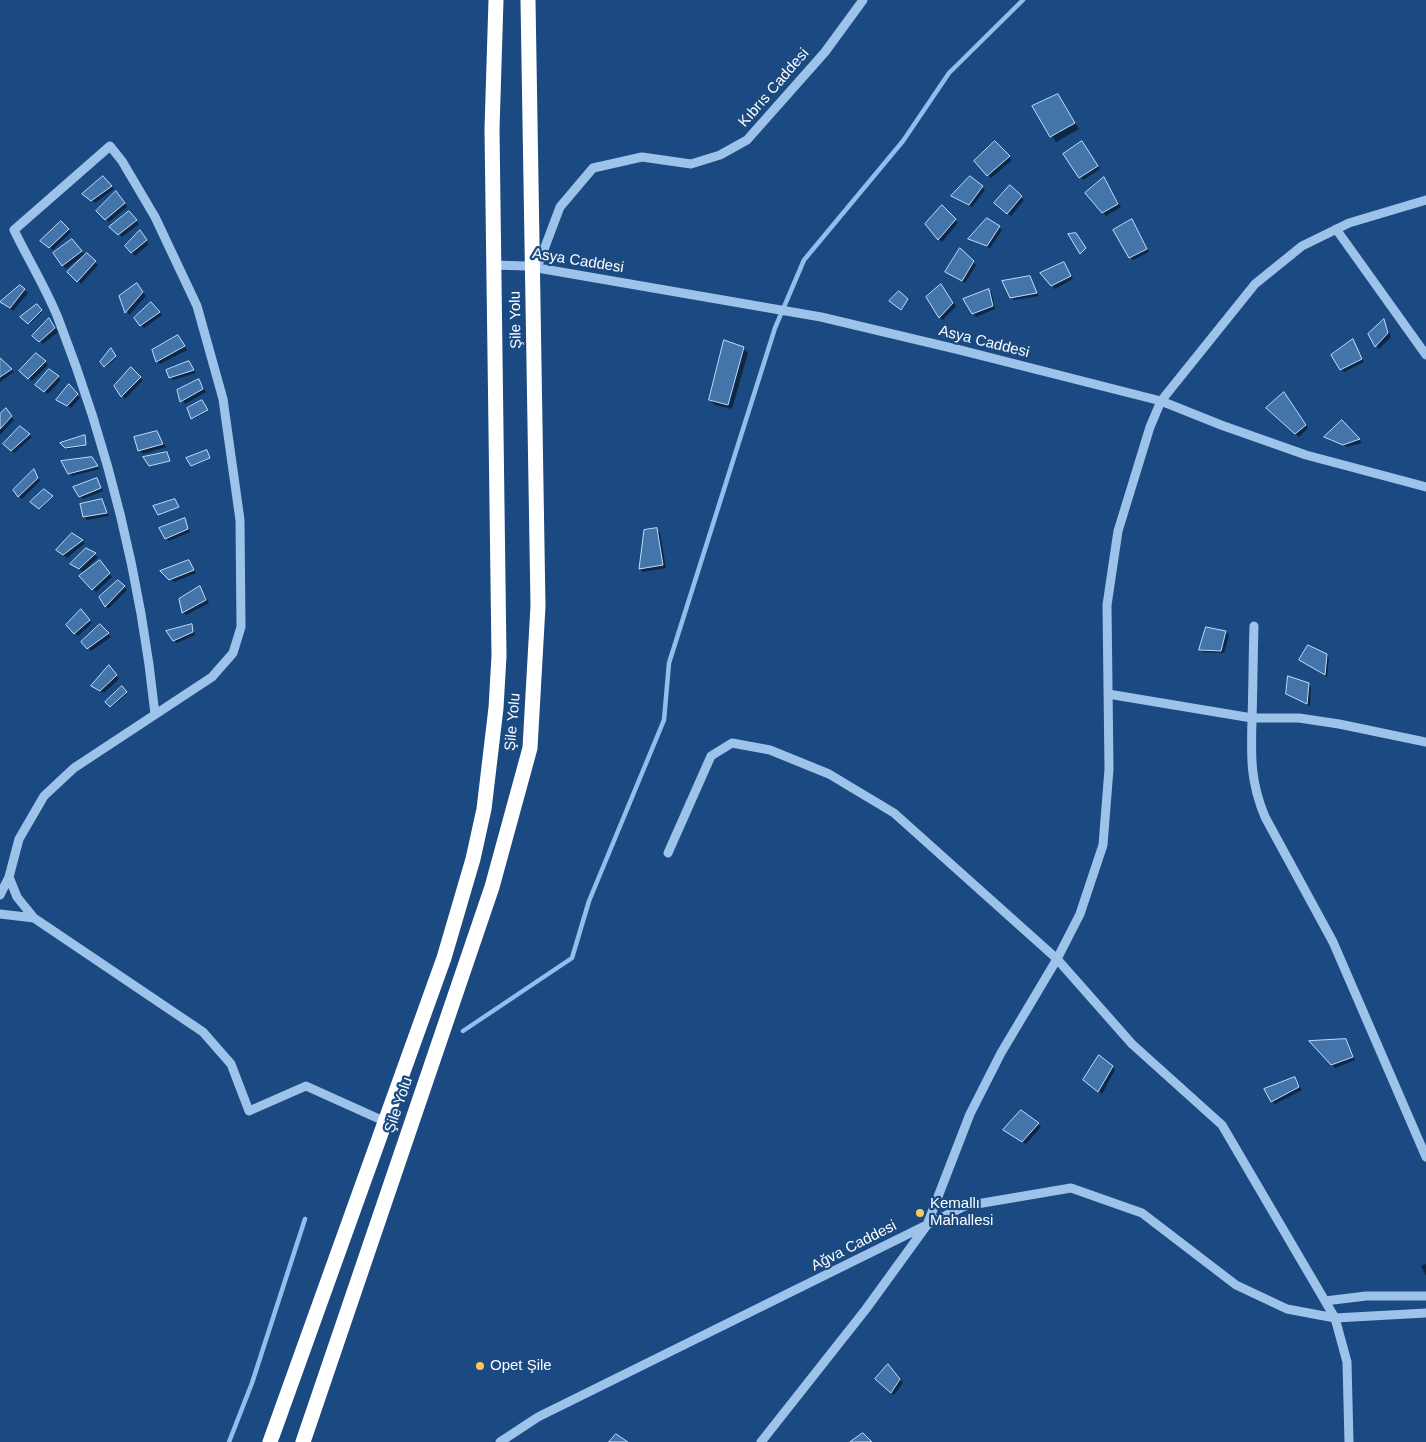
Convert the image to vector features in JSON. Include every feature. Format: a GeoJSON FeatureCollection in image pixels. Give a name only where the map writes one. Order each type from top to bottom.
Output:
{"type":"FeatureCollection","features":[{"type":"Feature","properties":{"kind":"highway","name":"Şile Yolu"},"geometry":{"type":"LineString","coordinates":[[270,1442],[444,958],[473,859],[484,809],[496,708],[498,656],[492,129],[496,0]]}},
{"type":"Feature","properties":{"kind":"highway","name":"Şile Yolu"},"geometry":{"type":"LineString","coordinates":[[303,1442],[492,887],[530,748],[538,606],[535,268],[528,0]]}},
{"type":"Feature","properties":{"kind":"street","name":"Kıbrıs Caddesi"},"geometry":{"type":"LineString","coordinates":[[535,268],[560,207],[593,168],[642,157],[691,164],[720,155],[747,140],[825,52],[863,0]]}},
{"type":"Feature","properties":{"kind":"street"},"geometry":{"type":"LineString","coordinates":[[0,895],[9,877],[18,838],[44,796],[74,768],[155,714],[212,676],[233,653],[240,627],[240,520],[223,399],[197,306],[155,217],[122,161],[110,146],[14,230],[57,317],[96,431],[129,556],[149,655],[155,714]]}},
{"type":"Feature","properties":{"kind":"street"},"geometry":{"type":"LineString","coordinates":[[761,1442],[866,1309],[927,1225],[970,1114],[1001,1053],[1057,958],[1080,914],[1103,846],[1109,769],[1107,605],[1118,531],[1150,427],[1161,401],[1255,284],[1302,246],[1349,223],[1426,200]]}},
{"type":"Feature","properties":{"kind":"street"},"geometry":{"type":"LineString","coordinates":[[1336,229],[1426,355]]}},
{"type":"Feature","properties":{"kind":"street","name":"Asya Caddesi"},"geometry":{"type":"LineString","coordinates":[[494,265],[535,268],[775,308],[960,350],[1161,401],[1229,428],[1306,455],[1426,487]]}},
{"type":"Feature","properties":{"kind":"street"},"geometry":{"type":"LineString","coordinates":[[1254,626],[1251,776],[1256,796],[1265,817],[1333,942],[1426,1157]]}},
{"type":"Feature","properties":{"kind":"street"},"geometry":{"type":"LineString","coordinates":[[1108,694],[1252,718],[1299,718],[1405,736],[1426,742]]}},
{"type":"Feature","properties":{"kind":"street"},"geometry":{"type":"LineString","coordinates":[[668,853],[711,756],[732,744],[770,750],[829,774],[894,813],[1057,958],[1132,1044],[1222,1124],[1335,1318],[1347,1362],[1349,1442]]}},
{"type":"Feature","properties":{"kind":"street"},"geometry":{"type":"LineString","coordinates":[[9,877],[17,897],[34,918],[202,1032],[231,1064],[249,1111],[306,1086],[386,1122]]}},
{"type":"Feature","properties":{"kind":"street"},"geometry":{"type":"LineString","coordinates":[[0,914],[34,918]]}},
{"type":"Feature","properties":{"kind":"street","name":"Ağva Caddesi"},"geometry":{"type":"LineString","coordinates":[[500,1442],[538,1417],[964,1206],[1071,1188],[1142,1213],[1236,1285],[1287,1310],[1335,1318],[1426,1313]]}},
{"type":"Feature","properties":{"kind":"street"},"geometry":{"type":"LineString","coordinates":[[1325,1300],[1366,1296],[1426,1296]]}},
{"type":"Feature","properties":{"kind":"building"},"geometry":{"type":"Polygon","coordinates":[[[1058,94],[1075,123],[1050,137],[1032,106],[1058,94]]]}},
{"type":"Feature","properties":{"kind":"building"},"geometry":{"type":"Polygon","coordinates":[[[995,141],[1010,156],[987,176],[974,161],[995,141]]]}},
{"type":"Feature","properties":{"kind":"building"},"geometry":{"type":"Polygon","coordinates":[[[1082,141],[1098,166],[1079,178],[1063,154],[1082,141]]]}},
{"type":"Feature","properties":{"kind":"building"},"geometry":{"type":"Polygon","coordinates":[[[103,176],[112,186],[91,201],[82,194],[103,176]]]}},
{"type":"Feature","properties":{"kind":"building"},"geometry":{"type":"Polygon","coordinates":[[[970,176],[983,186],[969,205],[951,196],[970,176]]]}},
{"type":"Feature","properties":{"kind":"building"},"geometry":{"type":"Polygon","coordinates":[[[1104,177],[1118,204],[1102,213],[1085,193],[1104,177]]]}},
{"type":"Feature","properties":{"kind":"building"},"geometry":{"type":"Polygon","coordinates":[[[1010,185],[1022,196],[1007,214],[994,203],[1010,185]]]}},
{"type":"Feature","properties":{"kind":"building"},"geometry":{"type":"Polygon","coordinates":[[[116,191],[125,203],[105,220],[96,211],[116,191]]]}},
{"type":"Feature","properties":{"kind":"building"},"geometry":{"type":"Polygon","coordinates":[[[942,205],[956,219],[938,240],[925,224],[942,205]]]}},
{"type":"Feature","properties":{"kind":"building"},"geometry":{"type":"Polygon","coordinates":[[[129,211],[137,220],[118,235],[109,227],[129,211]]]}},
{"type":"Feature","properties":{"kind":"building"},"geometry":{"type":"Polygon","coordinates":[[[987,218],[1000,226],[987,246],[968,239],[987,218]]]}},
{"type":"Feature","properties":{"kind":"building"},"geometry":{"type":"Polygon","coordinates":[[[1132,219],[1147,249],[1129,258],[1113,230],[1132,219]]]}},
{"type":"Feature","properties":{"kind":"building"},"geometry":{"type":"Polygon","coordinates":[[[61,221],[69,229],[49,248],[40,241],[61,221]]]}},
{"type":"Feature","properties":{"kind":"building"},"geometry":{"type":"Polygon","coordinates":[[[140,230],[147,240],[131,253],[125,246],[140,230]]]}},
{"type":"Feature","properties":{"kind":"building"},"geometry":{"type":"Polygon","coordinates":[[[1076,233],[1086,248],[1080,254],[1068,234],[1076,233]]]}},
{"type":"Feature","properties":{"kind":"building"},"geometry":{"type":"Polygon","coordinates":[[[72,239],[82,251],[62,266],[53,253],[72,239]]]}},
{"type":"Feature","properties":{"kind":"building"},"geometry":{"type":"Polygon","coordinates":[[[960,248],[974,261],[962,281],[945,272],[960,248]]]}},
{"type":"Feature","properties":{"kind":"building"},"geometry":{"type":"Polygon","coordinates":[[[87,253],[96,261],[77,282],[67,272],[87,253]]]}},
{"type":"Feature","properties":{"kind":"building"},"geometry":{"type":"Polygon","coordinates":[[[1064,262],[1071,276],[1051,286],[1040,273],[1064,262]]]}},
{"type":"Feature","properties":{"kind":"building"},"geometry":{"type":"Polygon","coordinates":[[[1030,276],[1037,293],[1010,298],[1002,281],[1030,276]]]}},
{"type":"Feature","properties":{"kind":"building"},"geometry":{"type":"Polygon","coordinates":[[[137,283],[143,292],[125,313],[119,296],[137,283]]]}},
{"type":"Feature","properties":{"kind":"building"},"geometry":{"type":"Polygon","coordinates":[[[941,284],[953,303],[939,318],[926,297],[941,284]]]}},
{"type":"Feature","properties":{"kind":"building"},"geometry":{"type":"Polygon","coordinates":[[[20,285],[25,289],[10,308],[0,302],[20,285]]]}},
{"type":"Feature","properties":{"kind":"building"},"geometry":{"type":"Polygon","coordinates":[[[989,289],[993,306],[972,314],[963,299],[989,289]]]}},
{"type":"Feature","properties":{"kind":"building"},"geometry":{"type":"Polygon","coordinates":[[[899,291],[908,299],[901,310],[889,301],[899,291]]]}},
{"type":"Feature","properties":{"kind":"building"},"geometry":{"type":"Polygon","coordinates":[[[151,302],[160,312],[140,326],[134,318],[151,302]]]}},
{"type":"Feature","properties":{"kind":"building"},"geometry":{"type":"Polygon","coordinates":[[[37,304],[42,310],[28,324],[20,317],[37,304]]]}},
{"type":"Feature","properties":{"kind":"building"},"geometry":{"type":"Polygon","coordinates":[[[49,318],[55,328],[39,342],[32,336],[49,318]]]}},
{"type":"Feature","properties":{"kind":"building"},"geometry":{"type":"Polygon","coordinates":[[[1384,319],[1388,333],[1375,347],[1368,334],[1384,319]]]}},
{"type":"Feature","properties":{"kind":"building"},"geometry":{"type":"Polygon","coordinates":[[[178,335],[185,346],[156,362],[152,350],[178,335]]]}},
{"type":"Feature","properties":{"kind":"building"},"geometry":{"type":"Polygon","coordinates":[[[1353,339],[1362,359],[1340,370],[1331,355],[1353,339]]]}},
{"type":"Feature","properties":{"kind":"building"},"geometry":{"type":"Polygon","coordinates":[[[724,340],[744,347],[728,405],[709,400],[724,340]]]}},
{"type":"Feature","properties":{"kind":"building"},"geometry":{"type":"Polygon","coordinates":[[[111,348],[116,356],[104,367],[100,362],[111,348]]]}},
{"type":"Feature","properties":{"kind":"building"},"geometry":{"type":"Polygon","coordinates":[[[36,353],[46,361],[28,379],[19,371],[36,353]]]}},
{"type":"Feature","properties":{"kind":"building"},"geometry":{"type":"Polygon","coordinates":[[[0,358],[12,369],[0,377],[0,358]]]}},
{"type":"Feature","properties":{"kind":"building"},"geometry":{"type":"Polygon","coordinates":[[[189,361],[194,370],[169,378],[166,370],[189,361]]]}},
{"type":"Feature","properties":{"kind":"building"},"geometry":{"type":"Polygon","coordinates":[[[131,367],[141,377],[121,397],[114,386],[131,367]]]}},
{"type":"Feature","properties":{"kind":"building"},"geometry":{"type":"Polygon","coordinates":[[[49,369],[59,376],[44,392],[35,385],[49,369]]]}},
{"type":"Feature","properties":{"kind":"building"},"geometry":{"type":"Polygon","coordinates":[[[199,379],[203,389],[180,402],[177,390],[199,379]]]}},
{"type":"Feature","properties":{"kind":"building"},"geometry":{"type":"Polygon","coordinates":[[[69,384],[78,394],[67,406],[56,400],[69,384]]]}},
{"type":"Feature","properties":{"kind":"building"},"geometry":{"type":"Polygon","coordinates":[[[1284,392],[1306,425],[1295,434],[1266,408],[1284,392]]]}},
{"type":"Feature","properties":{"kind":"building"},"geometry":{"type":"Polygon","coordinates":[[[202,400],[208,410],[191,419],[187,408],[202,400]]]}},
{"type":"Feature","properties":{"kind":"building"},"geometry":{"type":"Polygon","coordinates":[[[6,408],[12,416],[0,429],[0,414],[6,408]]]}},
{"type":"Feature","properties":{"kind":"building"},"geometry":{"type":"Polygon","coordinates":[[[1342,420],[1360,439],[1343,445],[1324,437],[1342,420]]]}},
{"type":"Feature","properties":{"kind":"building"},"geometry":{"type":"Polygon","coordinates":[[[20,426],[30,434],[11,451],[3,444],[20,426]]]}},
{"type":"Feature","properties":{"kind":"building"},"geometry":{"type":"Polygon","coordinates":[[[157,431],[163,444],[138,451],[134,437],[157,431]]]}},
{"type":"Feature","properties":{"kind":"building"},"geometry":{"type":"Polygon","coordinates":[[[85,435],[86,445],[65,448],[60,443],[85,435]]]}},
{"type":"Feature","properties":{"kind":"building"},"geometry":{"type":"Polygon","coordinates":[[[207,450],[210,458],[191,466],[186,458],[207,450]]]}},
{"type":"Feature","properties":{"kind":"building"},"geometry":{"type":"Polygon","coordinates":[[[167,452],[170,461],[149,466],[143,457],[167,452]]]}},
{"type":"Feature","properties":{"kind":"building"},"geometry":{"type":"Polygon","coordinates":[[[92,457],[98,466],[68,474],[61,461],[92,457]]]}},
{"type":"Feature","properties":{"kind":"building"},"geometry":{"type":"Polygon","coordinates":[[[34,469],[38,478],[18,497],[13,490],[34,469]]]}},
{"type":"Feature","properties":{"kind":"building"},"geometry":{"type":"Polygon","coordinates":[[[97,478],[101,488],[79,497],[73,487],[97,478]]]}},
{"type":"Feature","properties":{"kind":"building"},"geometry":{"type":"Polygon","coordinates":[[[44,489],[53,496],[39,509],[30,502],[44,489]]]}},
{"type":"Feature","properties":{"kind":"building"},"geometry":{"type":"Polygon","coordinates":[[[102,499],[107,513],[83,517],[80,504],[102,499]]]}},
{"type":"Feature","properties":{"kind":"building"},"geometry":{"type":"Polygon","coordinates":[[[175,499],[179,507],[158,515],[153,506],[175,499]]]}},
{"type":"Feature","properties":{"kind":"building"},"geometry":{"type":"Polygon","coordinates":[[[185,518],[188,529],[165,539],[159,528],[185,518]]]}},
{"type":"Feature","properties":{"kind":"building"},"geometry":{"type":"Polygon","coordinates":[[[657,528],[663,565],[639,569],[644,530],[657,528]]]}},
{"type":"Feature","properties":{"kind":"building"},"geometry":{"type":"Polygon","coordinates":[[[72,533],[83,540],[63,555],[56,550],[72,533]]]}},
{"type":"Feature","properties":{"kind":"building"},"geometry":{"type":"Polygon","coordinates":[[[86,548],[96,553],[79,569],[70,564],[86,548]]]}},
{"type":"Feature","properties":{"kind":"building"},"geometry":{"type":"Polygon","coordinates":[[[100,560],[110,573],[92,590],[79,576],[100,560]]]}},
{"type":"Feature","properties":{"kind":"building"},"geometry":{"type":"Polygon","coordinates":[[[189,560],[194,570],[169,580],[160,571],[189,560]]]}},
{"type":"Feature","properties":{"kind":"building"},"geometry":{"type":"Polygon","coordinates":[[[118,580],[125,586],[105,607],[99,597],[118,580]]]}},
{"type":"Feature","properties":{"kind":"building"},"geometry":{"type":"Polygon","coordinates":[[[200,586],[206,600],[182,613],[179,599],[200,586]]]}},
{"type":"Feature","properties":{"kind":"building"},"geometry":{"type":"Polygon","coordinates":[[[81,609],[90,620],[74,634],[66,625],[81,609]]]}},
{"type":"Feature","properties":{"kind":"building"},"geometry":{"type":"Polygon","coordinates":[[[100,624],[109,633],[87,649],[81,642],[100,624]]]}},
{"type":"Feature","properties":{"kind":"building"},"geometry":{"type":"Polygon","coordinates":[[[192,624],[193,632],[173,641],[166,631],[192,624]]]}},
{"type":"Feature","properties":{"kind":"building"},"geometry":{"type":"Polygon","coordinates":[[[1206,627],[1226,631],[1221,651],[1199,650],[1206,627]]]}},
{"type":"Feature","properties":{"kind":"building"},"geometry":{"type":"Polygon","coordinates":[[[1308,645],[1327,654],[1325,675],[1299,660],[1308,645]]]}},
{"type":"Feature","properties":{"kind":"building"},"geometry":{"type":"Polygon","coordinates":[[[109,665],[117,675],[100,691],[91,686],[109,665]]]}},
{"type":"Feature","properties":{"kind":"building"},"geometry":{"type":"Polygon","coordinates":[[[1288,676],[1309,683],[1307,704],[1286,694],[1288,676]]]}},
{"type":"Feature","properties":{"kind":"building"},"geometry":{"type":"Polygon","coordinates":[[[122,686],[127,692],[110,707],[105,702],[122,686]]]}},
{"type":"Feature","properties":{"kind":"building"},"geometry":{"type":"Polygon","coordinates":[[[1346,1039],[1353,1057],[1331,1065],[1309,1041],[1346,1039]]]}},
{"type":"Feature","properties":{"kind":"building"},"geometry":{"type":"Polygon","coordinates":[[[1099,1055],[1113,1066],[1098,1092],[1083,1080],[1099,1055]]]}},
{"type":"Feature","properties":{"kind":"building"},"geometry":{"type":"Polygon","coordinates":[[[1295,1077],[1299,1087],[1271,1102],[1264,1089],[1295,1077]]]}},
{"type":"Feature","properties":{"kind":"building"},"geometry":{"type":"Polygon","coordinates":[[[1021,1110],[1039,1123],[1022,1142],[1003,1130],[1021,1110]]]}},
{"type":"Feature","properties":{"kind":"building"},"geometry":{"type":"Polygon","coordinates":[[[888,1364],[900,1379],[891,1393],[875,1379],[888,1364]]]}},
{"type":"Feature","properties":{"kind":"building"},"geometry":{"type":"Polygon","coordinates":[[[863,1433],[872,1442],[850,1442],[863,1433]]]}},
{"type":"Feature","properties":{"kind":"building"},"geometry":{"type":"Polygon","coordinates":[[[616,1434],[628,1442],[609,1442],[616,1434]]]}},
{"type":"Feature","properties":{"kind":"waterway"},"geometry":{"type":"LineString","coordinates":[[463,1031],[572,958],[589,901],[664,720],[669,663],[775,328],[804,260],[903,141],[949,73],[1023,0]]}},
{"type":"Feature","properties":{"kind":"waterway"},"geometry":{"type":"LineString","coordinates":[[229,1442],[252,1383],[305,1219]]}},
{"type":"Feature","properties":{"kind":"place","name":"Kemallı Mahallesi"},"geometry":{"type":"Point","coordinates":[920,1213]}},
{"type":"Feature","properties":{"kind":"place","name":"Opet Şile"},"geometry":{"type":"Point","coordinates":[480,1366]}}]}
